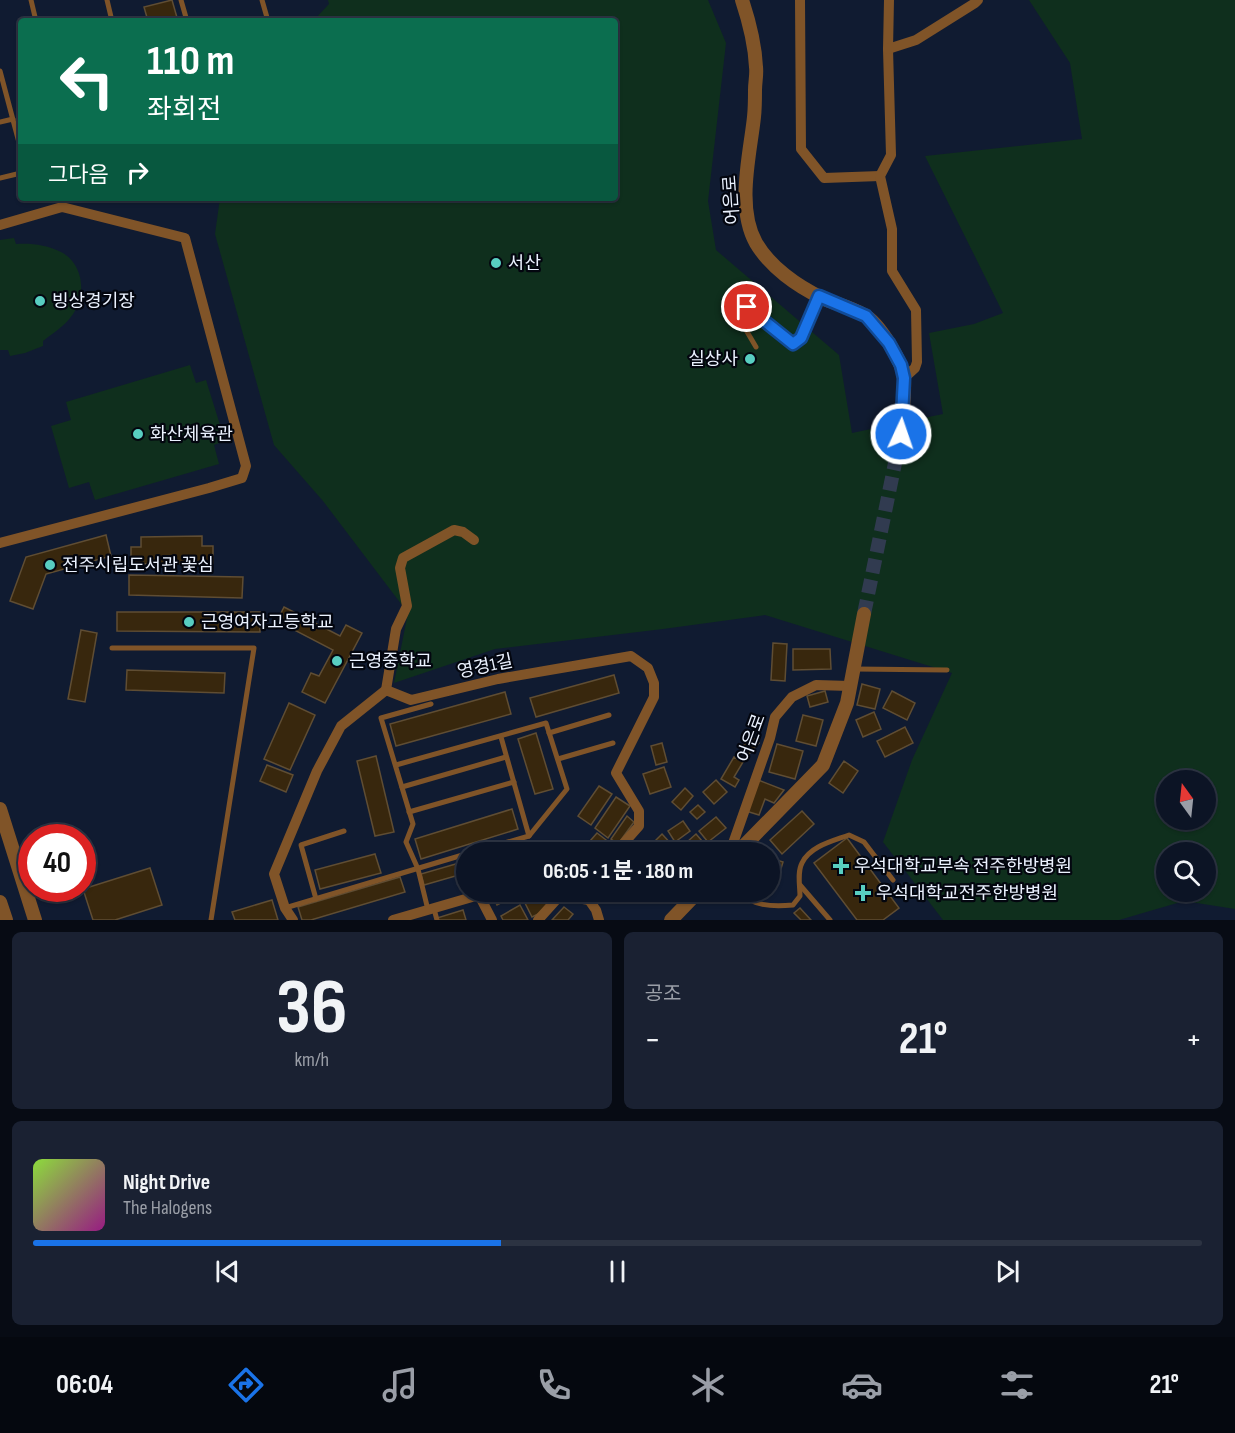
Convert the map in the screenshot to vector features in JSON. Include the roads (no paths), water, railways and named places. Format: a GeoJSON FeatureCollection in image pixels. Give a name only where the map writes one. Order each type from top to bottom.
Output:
{"type":"FeatureCollection","features":[{"type":"Feature","properties":{"kind":"street","name":"어은로"},"geometry":{"type":"LineString","coordinates":[[742,0],[756,67],[755,116],[747,166],[746,206],[749,227],[756,243],[774,265],[793,281],[819,296],[866,316],[889,343],[901,365],[904,378],[901,434]]}},
{"type":"Feature","properties":{"kind":"street"},"geometry":{"type":"LineString","coordinates":[[800,0],[801,149],[824,178],[880,176]]}},
{"type":"Feature","properties":{"kind":"street"},"geometry":{"type":"LineString","coordinates":[[889,0],[891,155],[880,176],[892,229],[892,271],[916,310],[917,362],[915,368],[904,378]]}},
{"type":"Feature","properties":{"kind":"street"},"geometry":{"type":"LineString","coordinates":[[888,49],[916,40],[978,0]]}},
{"type":"Feature","properties":{"kind":"street"},"geometry":{"type":"LineString","coordinates":[[0,225],[62,207],[185,238],[246,466],[242,478],[0,543]]}},
{"type":"Feature","properties":{"kind":"street"},"geometry":{"type":"LineString","coordinates":[[293,920],[285,908],[274,874],[317,771],[341,726],[386,690],[396,629],[407,606],[400,568],[403,558],[454,530],[464,532],[474,540]]}},
{"type":"Feature","properties":{"kind":"street"},"geometry":{"type":"LineString","coordinates":[[748,842],[823,765],[847,703],[864,614]]}},
{"type":"Feature","properties":{"kind":"street","name":"영경1길"},"geometry":{"type":"LineString","coordinates":[[386,690],[411,699],[498,679],[631,656],[648,668],[654,683],[654,697],[616,773],[639,811],[639,826],[625,842]]}},
{"type":"Feature","properties":{"kind":"street","name":"어은로"},"geometry":{"type":"LineString","coordinates":[[734,842],[770,738],[775,717],[792,697],[816,685],[850,686]]}},
{"type":"Feature","properties":{"kind":"street"},"geometry":{"type":"LineString","coordinates":[[0,811],[35,920]]}},
{"type":"Feature","properties":{"kind":"street"},"geometry":{"type":"LineString","coordinates":[[394,920],[433,913],[479,895],[492,920]]}},
{"type":"Feature","properties":{"kind":"street"},"geometry":{"type":"LineString","coordinates":[[0,902],[6,920]]}},
{"type":"Feature","properties":{"kind":"street"},"geometry":{"type":"LineString","coordinates":[[538,920],[554,902]]}},
{"type":"Feature","properties":{"kind":"street"},"geometry":{"type":"LineString","coordinates":[[590,902],[599,920]]}},
{"type":"Feature","properties":{"kind":"street"},"geometry":{"type":"LineString","coordinates":[[671,920],[688,902]]}},
{"type":"Feature","properties":{"kind":"lane"},"geometry":{"type":"LineString","coordinates":[[31,0],[35,18]]}},
{"type":"Feature","properties":{"kind":"lane"},"geometry":{"type":"LineString","coordinates":[[107,0],[111,18]]}},
{"type":"Feature","properties":{"kind":"lane"},"geometry":{"type":"LineString","coordinates":[[181,0],[186,18]]}},
{"type":"Feature","properties":{"kind":"lane"},"geometry":{"type":"LineString","coordinates":[[262,0],[267,18]]}},
{"type":"Feature","properties":{"kind":"lane"},"geometry":{"type":"LineString","coordinates":[[0,71],[18,138]]}},
{"type":"Feature","properties":{"kind":"lane"},"geometry":{"type":"LineString","coordinates":[[0,122],[13,119]]}},
{"type":"Feature","properties":{"kind":"lane"},"geometry":{"type":"LineString","coordinates":[[0,178],[18,174]]}},
{"type":"Feature","properties":{"kind":"lane"},"geometry":{"type":"LineString","coordinates":[[756,347],[736,313],[747,307],[793,344],[801,338],[819,296]]}},
{"type":"Feature","properties":{"kind":"lane"},"geometry":{"type":"LineString","coordinates":[[112,648],[254,648],[211,920]]}},
{"type":"Feature","properties":{"kind":"lane"},"geometry":{"type":"LineString","coordinates":[[853,669],[947,670]]}},
{"type":"Feature","properties":{"kind":"lane"},"geometry":{"type":"LineString","coordinates":[[431,704],[381,718],[413,824],[406,842],[433,913]]}},
{"type":"Feature","properties":{"kind":"lane"},"geometry":{"type":"LineString","coordinates":[[549,733],[609,715]]}},
{"type":"Feature","properties":{"kind":"lane"},"geometry":{"type":"LineString","coordinates":[[396,765],[546,723],[567,789],[529,836],[508,842]]}},
{"type":"Feature","properties":{"kind":"lane"},"geometry":{"type":"LineString","coordinates":[[501,737],[529,836]]}},
{"type":"Feature","properties":{"kind":"lane"},"geometry":{"type":"LineString","coordinates":[[558,759],[612,743]]}},
{"type":"Feature","properties":{"kind":"lane"},"geometry":{"type":"LineString","coordinates":[[402,787],[507,757]]}},
{"type":"Feature","properties":{"kind":"lane"},"geometry":{"type":"LineString","coordinates":[[409,812],[514,782]]}},
{"type":"Feature","properties":{"kind":"lane"},"geometry":{"type":"LineString","coordinates":[[316,899],[301,845],[344,831]]}},
{"type":"Feature","properties":{"kind":"lane"},"geometry":{"type":"LineString","coordinates":[[755,902],[778,907],[793,905],[800,896],[801,864],[808,855],[818,847],[849,835],[864,842],[893,880]]}},
{"type":"Feature","properties":{"kind":"lane"},"geometry":{"type":"LineString","coordinates":[[285,908],[456,857]]}},
{"type":"Feature","properties":{"kind":"lane"},"geometry":{"type":"LineString","coordinates":[[800,885],[830,920]]}},
{"type":"Feature","properties":{"kind":"tunnel"},"geometry":{"type":"LineString","coordinates":[[864,614],[901,434]]}},
{"type":"Feature","properties":{"kind":"place","name":"서산"},"geometry":{"type":"Point","coordinates":[496,263]}},
{"type":"Feature","properties":{"kind":"place","name":"빙상경기장"},"geometry":{"type":"Point","coordinates":[40,301]}},
{"type":"Feature","properties":{"kind":"place","name":"실상사"},"geometry":{"type":"Point","coordinates":[750,359]}},
{"type":"Feature","properties":{"kind":"place","name":"화산체육관"},"geometry":{"type":"Point","coordinates":[138,434]}},
{"type":"Feature","properties":{"kind":"place","name":"전주시립도서관 꽃심"},"geometry":{"type":"Point","coordinates":[50,565]}},
{"type":"Feature","properties":{"kind":"place","name":"근영여자고등학교"},"geometry":{"type":"Point","coordinates":[189,622]}},
{"type":"Feature","properties":{"kind":"place","name":"근영중학교"},"geometry":{"type":"Point","coordinates":[337,661]}},
{"type":"Feature","properties":{"kind":"place","name":"우석대학교부속 전주한방병원"},"geometry":{"type":"Point","coordinates":[841,866]}},
{"type":"Feature","properties":{"kind":"place","name":"우석대학교전주한방병원"},"geometry":{"type":"Point","coordinates":[863,893]}}]}
